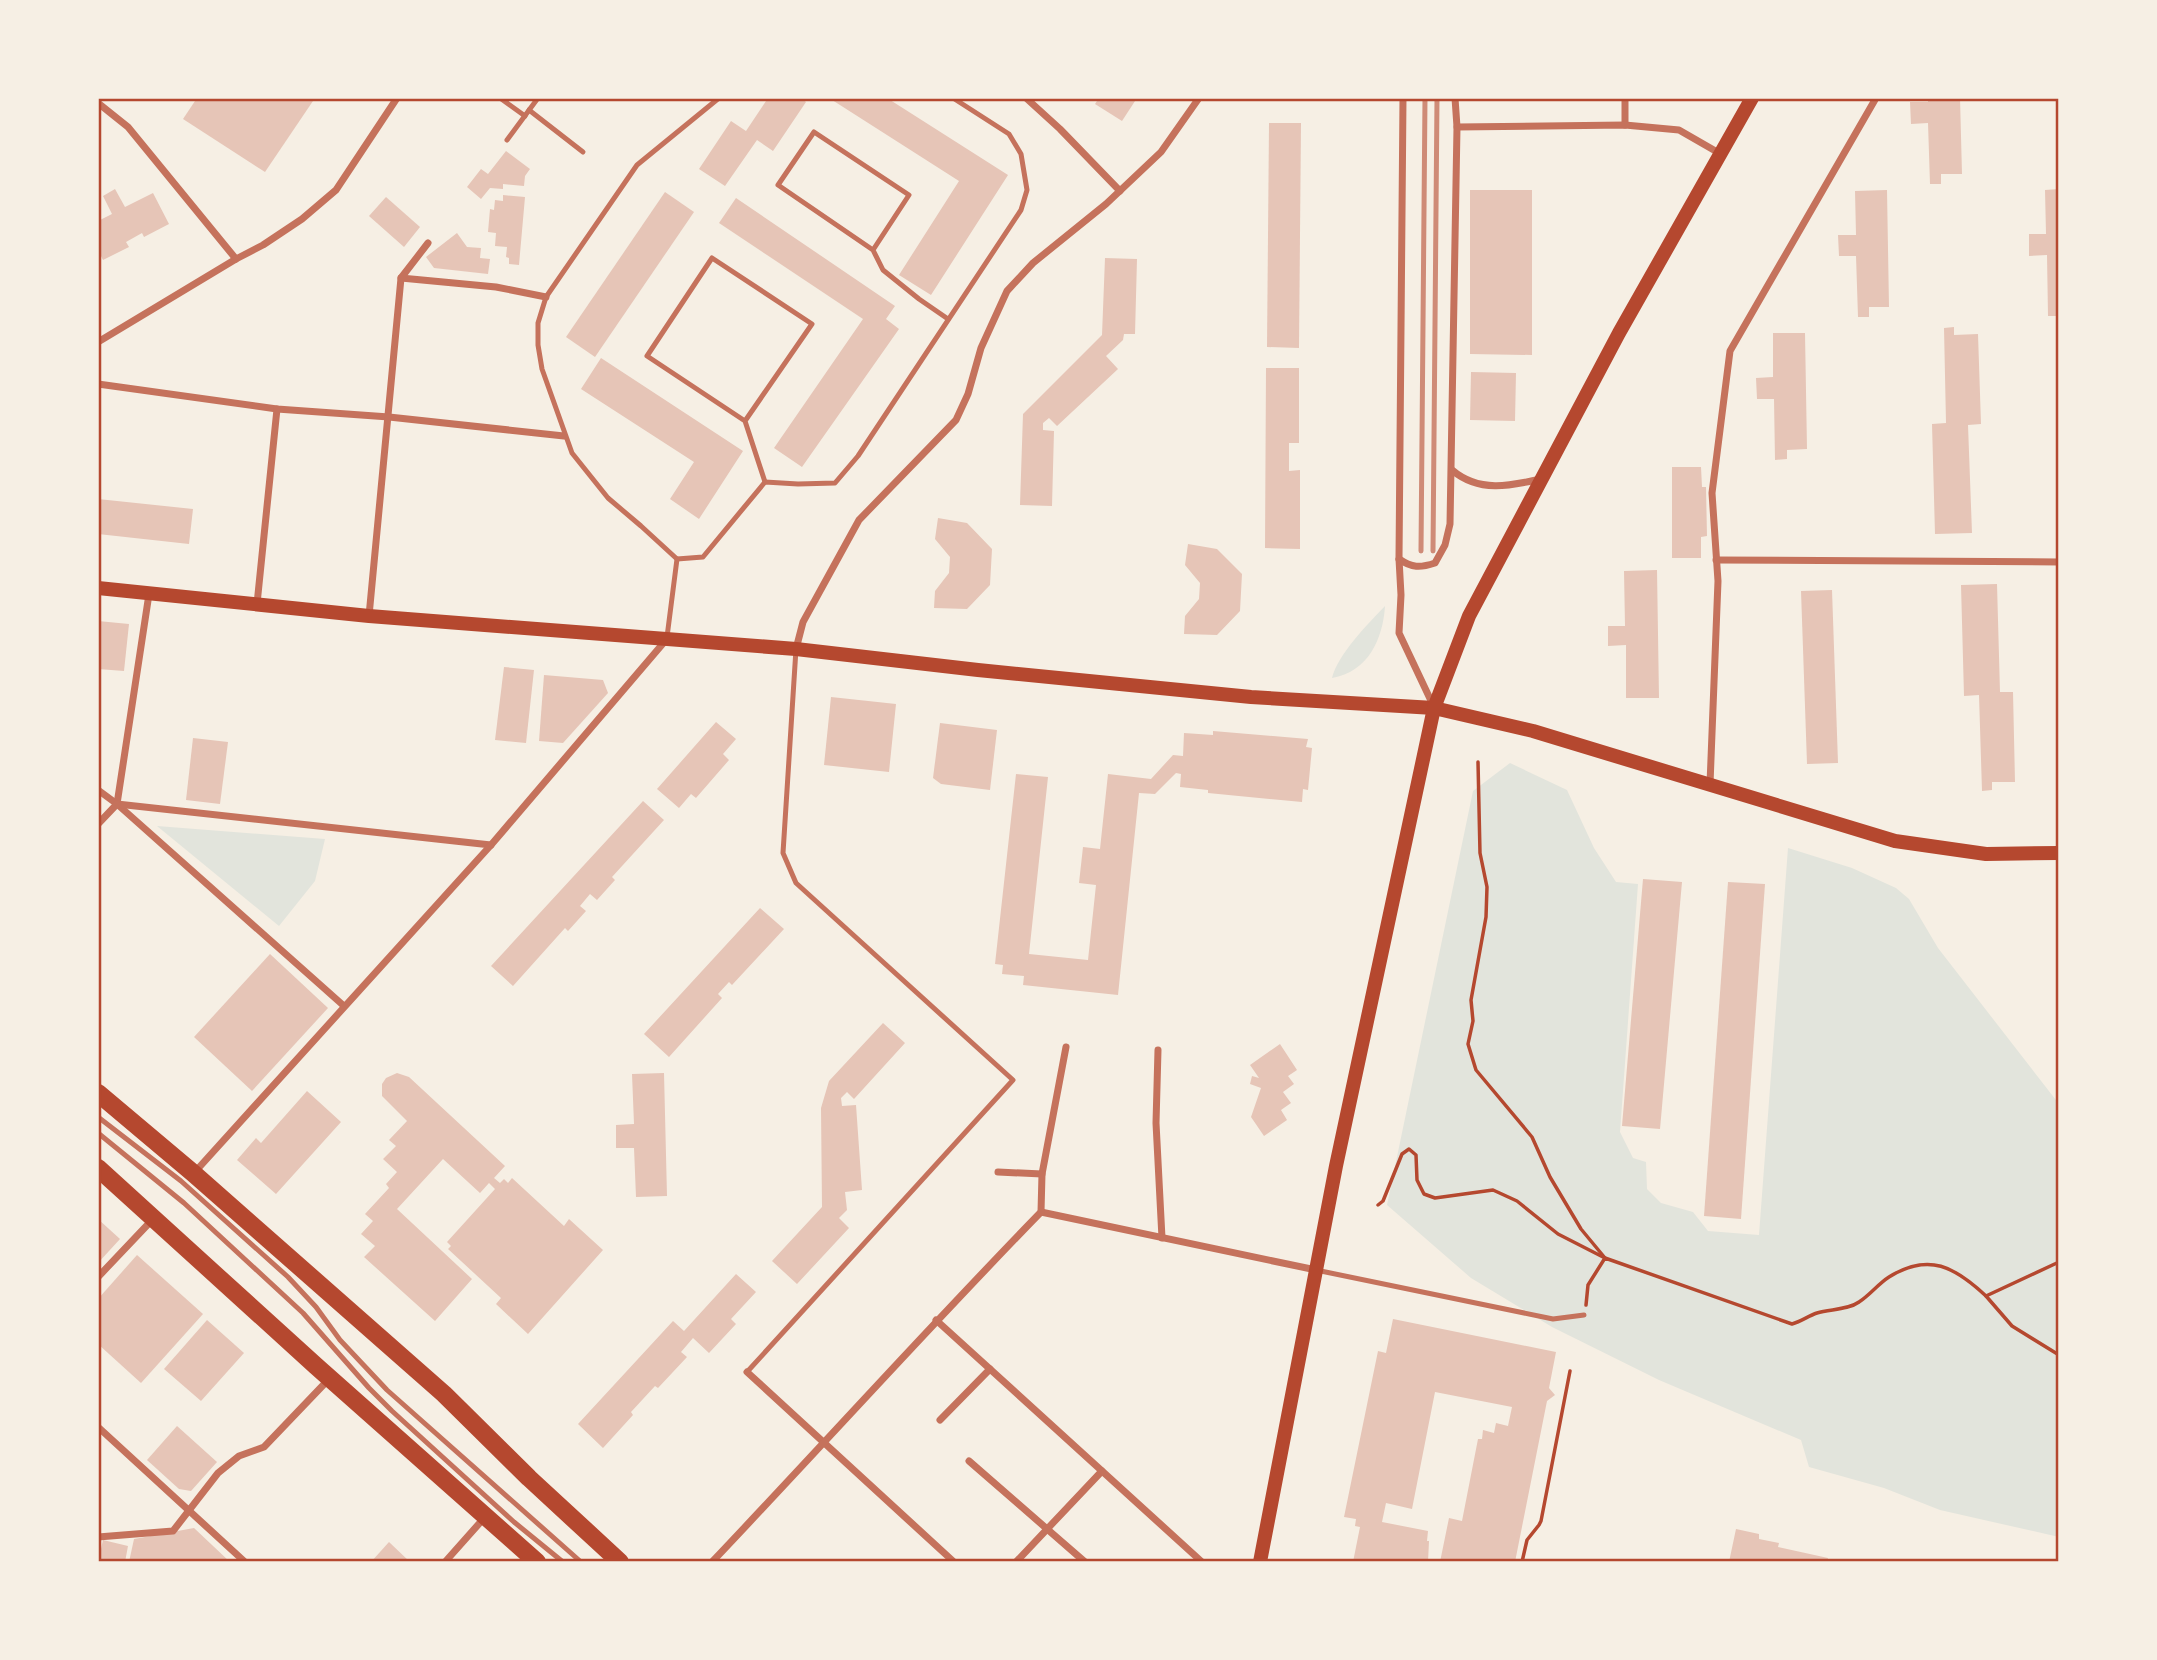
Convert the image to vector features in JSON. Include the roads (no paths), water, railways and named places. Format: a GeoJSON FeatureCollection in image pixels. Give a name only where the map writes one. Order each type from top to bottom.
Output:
{"type":"FeatureCollection","features":[{"type":"Feature","properties":{"kind":"main road"},"geometry":{"type":"LineString","coordinates":[[1260,1562],[1336,1166],[1434,708],[1469,616],[1619,333],[1752,98]]}},
{"type":"Feature","properties":{"kind":"main road"},"geometry":{"type":"LineString","coordinates":[[98,588],[369,616],[796,649],[1251,697],[1434,708],[1533,731],[1895,841],[1986,854],[2059,853]]}},
{"type":"Feature","properties":{"kind":"main road"},"geometry":{"type":"LineString","coordinates":[[98,1093],[444,1394],[620,1562]]}},
{"type":"Feature","properties":{"kind":"main road"},"geometry":{"type":"LineString","coordinates":[[98,1168],[537,1562]]}},
{"type":"Feature","properties":{"kind":"street"},"geometry":{"type":"LineString","coordinates":[[98,342],[263,245],[302,219],[336,190],[397,98]]}},
{"type":"Feature","properties":{"kind":"street"},"geometry":{"type":"LineString","coordinates":[[1026,98],[1120,191]]}},
{"type":"Feature","properties":{"kind":"street"},"geometry":{"type":"LineString","coordinates":[[796,649],[803,622],[859,520],[956,420],[968,394],[981,348],[1007,290],[1033,262],[1120,191],[1161,152],[1199,98]]}},
{"type":"Feature","properties":{"kind":"street"},"geometry":{"type":"LineString","coordinates":[[1403,98],[1399,633],[1434,708]]}},
{"type":"Feature","properties":{"kind":"street"},"geometry":{"type":"LineString","coordinates":[[1399,559],[1408,566],[1435,563],[1445,545],[1450,524],[1457,127],[1455,98]]}},
{"type":"Feature","properties":{"kind":"street"},"geometry":{"type":"LineString","coordinates":[[1625,98],[1625,125]]}},
{"type":"Feature","properties":{"kind":"street"},"geometry":{"type":"LineString","coordinates":[[1710,784],[1718,581],[1713,493],[1730,351],[1876,98]]}},
{"type":"Feature","properties":{"kind":"street"},"geometry":{"type":"LineString","coordinates":[[98,103],[128,127],[236,259]]}},
{"type":"Feature","properties":{"kind":"street"},"geometry":{"type":"LineString","coordinates":[[1457,127],[1625,125],[1679,130],[1719,153]]}},
{"type":"Feature","properties":{"kind":"street"},"geometry":{"type":"LineString","coordinates":[[369,616],[401,278],[428,243]]}},
{"type":"Feature","properties":{"kind":"street"},"geometry":{"type":"LineString","coordinates":[[401,278],[496,287],[546,296]]}},
{"type":"Feature","properties":{"kind":"street"},"geometry":{"type":"LineString","coordinates":[[98,384],[277,409],[389,417],[564,436]]}},
{"type":"Feature","properties":{"kind":"street"},"geometry":{"type":"LineString","coordinates":[[257,604],[277,409]]}},
{"type":"Feature","properties":{"kind":"street"},"geometry":{"type":"LineString","coordinates":[[1452,470],[1466,480],[1493,487],[1542,479]]}},
{"type":"Feature","properties":{"kind":"street"},"geometry":{"type":"LineString","coordinates":[[1716,560],[2059,562]]}},
{"type":"Feature","properties":{"kind":"street"},"geometry":{"type":"LineString","coordinates":[[98,824],[117,804],[149,594]]}},
{"type":"Feature","properties":{"kind":"street"},"geometry":{"type":"LineString","coordinates":[[193,1173],[491,845],[666,640]]}},
{"type":"Feature","properties":{"kind":"street"},"geometry":{"type":"LineString","coordinates":[[98,790],[344,1006]]}},
{"type":"Feature","properties":{"kind":"street"},"geometry":{"type":"LineString","coordinates":[[117,804],[491,845]]}},
{"type":"Feature","properties":{"kind":"street"},"geometry":{"type":"LineString","coordinates":[[712,1562],[936,1320],[1041,1212],[1042,1174],[1066,1047]]}},
{"type":"Feature","properties":{"kind":"street"},"geometry":{"type":"LineString","coordinates":[[1158,1050],[1156,1123],[1162,1238]]}},
{"type":"Feature","properties":{"kind":"street"},"geometry":{"type":"LineString","coordinates":[[998,1172],[1042,1174]]}},
{"type":"Feature","properties":{"kind":"street"},"geometry":{"type":"LineString","coordinates":[[1041,1212],[1316,1270]]}},
{"type":"Feature","properties":{"kind":"street"},"geometry":{"type":"LineString","coordinates":[[98,1277],[153,1219]]}},
{"type":"Feature","properties":{"kind":"street"},"geometry":{"type":"LineString","coordinates":[[936,1320],[1202,1562]]}},
{"type":"Feature","properties":{"kind":"street"},"geometry":{"type":"LineString","coordinates":[[940,1420],[990,1369]]}},
{"type":"Feature","properties":{"kind":"street"},"geometry":{"type":"LineString","coordinates":[[747,1372],[954,1562]]}},
{"type":"Feature","properties":{"kind":"street"},"geometry":{"type":"LineString","coordinates":[[98,1537],[173,1531],[218,1474],[239,1455],[264,1447],[330,1378]]}},
{"type":"Feature","properties":{"kind":"street"},"geometry":{"type":"LineString","coordinates":[[98,1427],[245,1562]]}},
{"type":"Feature","properties":{"kind":"street"},"geometry":{"type":"LineString","coordinates":[[968,1461],[1085,1562]]}},
{"type":"Feature","properties":{"kind":"street"},"geometry":{"type":"LineString","coordinates":[[1016,1562],[1102,1471]]}},
{"type":"Feature","properties":{"kind":"street"},"geometry":{"type":"LineString","coordinates":[[445,1562],[485,1516]]}},
{"type":"Feature","properties":{"kind":"lane"},"geometry":{"type":"LineString","coordinates":[[500,98],[527,113],[583,152]]}},
{"type":"Feature","properties":{"kind":"lane"},"geometry":{"type":"LineString","coordinates":[[507,139],[538,98]]}},
{"type":"Feature","properties":{"kind":"lane"},"geometry":{"type":"LineString","coordinates":[[719,98],[638,164],[546,296],[538,323],[538,345],[542,369],[572,453],[608,499],[677,559],[703,557],[765,482]]}},
{"type":"Feature","properties":{"kind":"lane"},"geometry":{"type":"LineString","coordinates":[[765,482],[835,482],[858,456],[1021,210],[1027,190],[1021,154],[1009,134],[953,98]]}},
{"type":"Feature","properties":{"kind":"lane"},"geometry":{"type":"LineString","coordinates":[[873,250],[909,195],[814,132],[778,185],[873,250],[883,270],[948,319]]}},
{"type":"Feature","properties":{"kind":"lane"},"geometry":{"type":"LineString","coordinates":[[746,421],[812,324],[712,258],[647,356],[746,421],[765,482]]}},
{"type":"Feature","properties":{"kind":"lane"},"geometry":{"type":"LineString","coordinates":[[666,640],[677,559]]}},
{"type":"Feature","properties":{"kind":"lane"},"geometry":{"type":"LineString","coordinates":[[747,1372],[1013,1080],[796,883],[783,853],[796,649]]}},
{"type":"Feature","properties":{"kind":"lane"},"geometry":{"type":"LineString","coordinates":[[98,1117],[181,1181],[288,1277],[316,1307],[340,1340],[387,1390],[581,1562]]}},
{"type":"Feature","properties":{"kind":"lane"},"geometry":{"type":"LineString","coordinates":[[98,1133],[184,1203],[274,1285],[392,1411],[514,1522],[564,1562]]}},
{"type":"Feature","properties":{"kind":"lane"},"geometry":{"type":"LineString","coordinates":[[1316,1270],[1553,1320],[1584,1315]]}},
{"type":"Feature","properties":{"kind":"railway"},"geometry":{"type":"LineString","coordinates":[[1421,551],[1425,98]]}},
{"type":"Feature","properties":{"kind":"railway"},"geometry":{"type":"LineString","coordinates":[[1433,551],[1437,98]]}}]}
